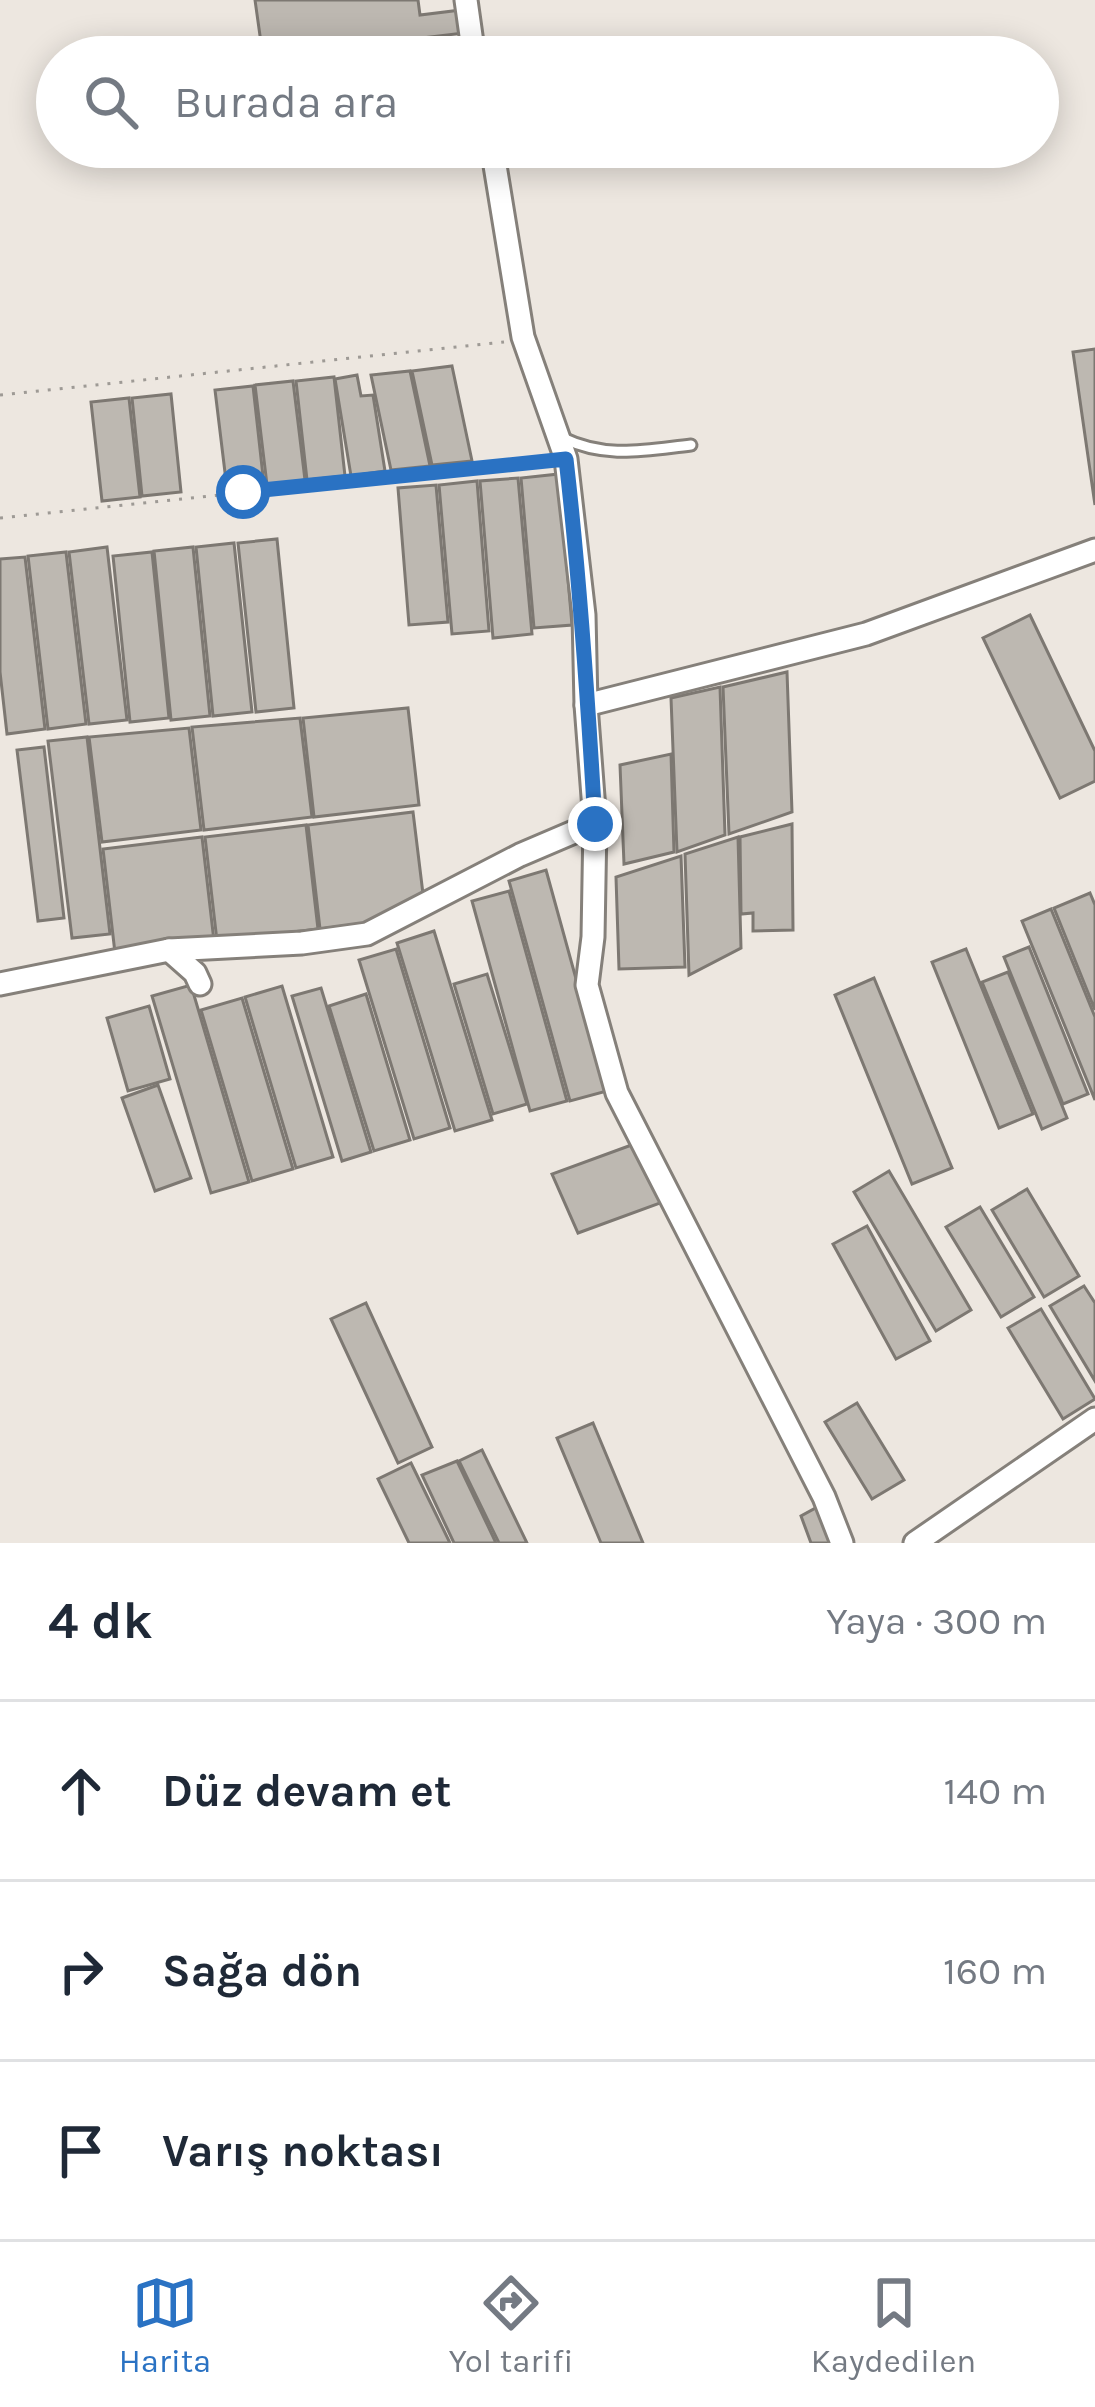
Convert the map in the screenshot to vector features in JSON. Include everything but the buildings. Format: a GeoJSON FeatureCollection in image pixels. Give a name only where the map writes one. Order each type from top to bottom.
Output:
{"type":"FeatureCollection","features":[{"type":"Feature","properties":{"kind":"street"},"geometry":{"type":"LineString","coordinates":[[466,0],[471,36]]}},
{"type":"Feature","properties":{"kind":"street"},"geometry":{"type":"LineString","coordinates":[[495,168],[523,337],[566,459],[584,615],[595,824],[587,986],[616,1093],[824,1498],[842,1543]]}},
{"type":"Feature","properties":{"kind":"street"},"geometry":{"type":"LineString","coordinates":[[586,705],[866,634],[1095,550]]}},
{"type":"Feature","properties":{"kind":"street"},"geometry":{"type":"LineString","coordinates":[[0,984],[169,950],[302,944],[367,934],[520,855],[595,824]]}},
{"type":"Feature","properties":{"kind":"street"},"geometry":{"type":"LineString","coordinates":[[169,950],[195,973],[200,985]]}},
{"type":"Feature","properties":{"kind":"street"},"geometry":{"type":"LineString","coordinates":[[915,1543],[1095,1419]]}},
{"type":"Feature","properties":{"kind":"lane"},"geometry":{"type":"LineString","coordinates":[[558,435],[589,450],[620,453],[691,446]]}},
{"type":"Feature","properties":{"kind":"path"},"geometry":{"type":"LineString","coordinates":[[0,395],[490,346],[523,337]]}},
{"type":"Feature","properties":{"kind":"path"},"geometry":{"type":"LineString","coordinates":[[0,518],[566,459]]}},
{"type":"Feature","properties":{"kind":"route"},"geometry":{"type":"LineString","coordinates":[[243,492],[566,459],[584,615],[595,824]]}}]}
